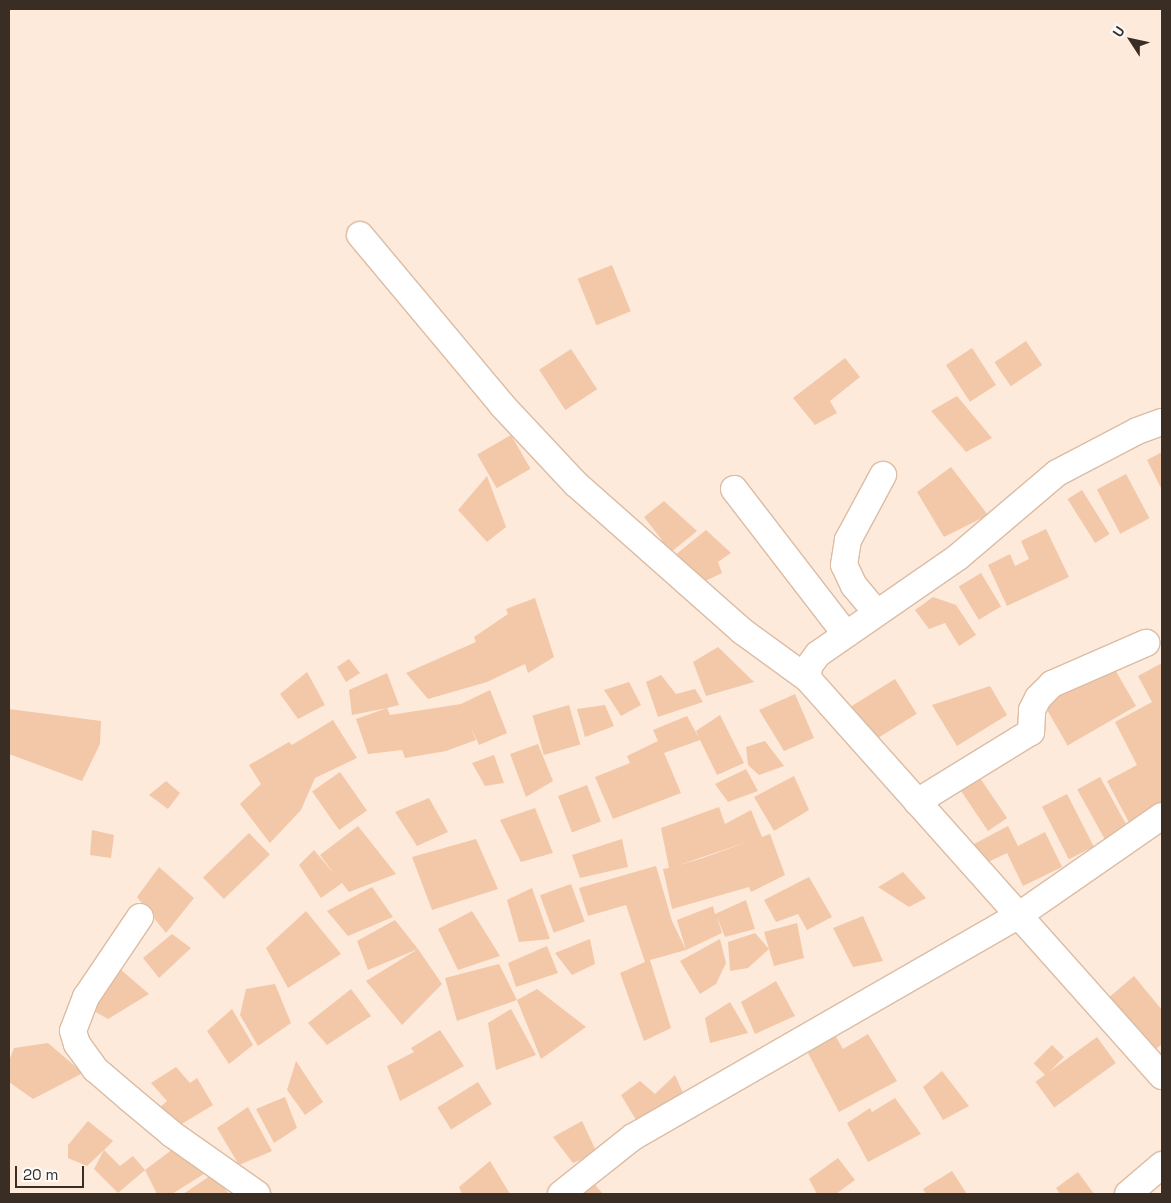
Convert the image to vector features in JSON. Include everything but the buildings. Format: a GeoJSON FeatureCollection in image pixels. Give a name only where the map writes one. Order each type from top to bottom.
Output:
{"type":"FeatureCollection","features":[{"type":"Feature","properties":{"kind":"street"},"geometry":{"type":"LineString","coordinates":[[360,235],[502,405],[576,484],[742,631],[808,679],[1162,1076]]}},
{"type":"Feature","properties":{"kind":"street"},"geometry":{"type":"LineString","coordinates":[[808,679],[809,666],[818,654],[844,633],[958,557],[1057,473],[1137,431],[1162,422]]}},
{"type":"Feature","properties":{"kind":"street"},"geometry":{"type":"LineString","coordinates":[[876,612],[854,586],[844,565],[848,540],[883,475]]}},
{"type":"Feature","properties":{"kind":"street"},"geometry":{"type":"LineString","coordinates":[[734,489],[844,633]]}},
{"type":"Feature","properties":{"kind":"street"},"geometry":{"type":"LineString","coordinates":[[917,802],[1031,732],[1032,710],[1038,698],[1052,684],[1146,643]]}},
{"type":"Feature","properties":{"kind":"street"},"geometry":{"type":"LineString","coordinates":[[561,1194],[633,1137],[1018,916],[1162,816]]}},
{"type":"Feature","properties":{"kind":"street"},"geometry":{"type":"LineString","coordinates":[[140,917],[86,997],[73,1031],[76,1044],[95,1069],[172,1134],[257,1194]]}},
{"type":"Feature","properties":{"kind":"street"},"geometry":{"type":"LineString","coordinates":[[1128,1194],[1162,1165]]}}]}
